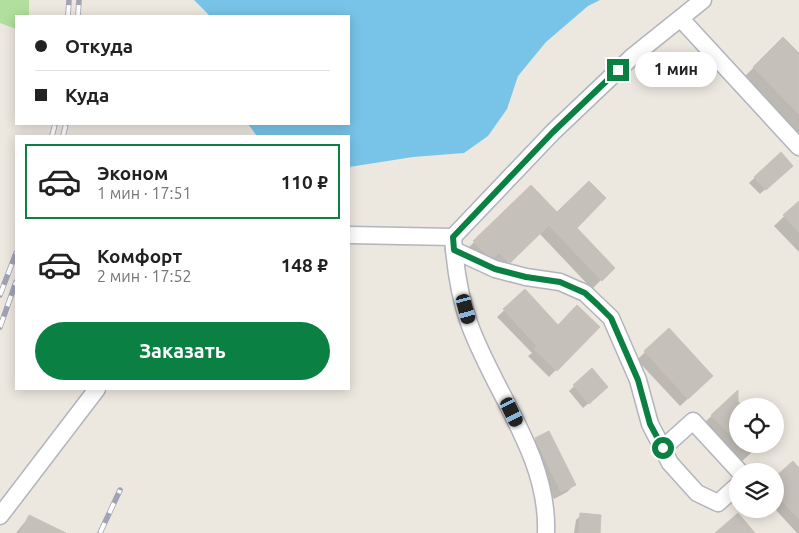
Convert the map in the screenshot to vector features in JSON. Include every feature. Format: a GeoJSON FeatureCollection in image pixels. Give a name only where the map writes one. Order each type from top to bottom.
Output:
{"type":"FeatureCollection","features":[{"type":"Feature","properties":{"kind":"street"},"geometry":{"type":"LineString","coordinates":[[546,533],[546,517],[539,477],[528,446],[469,323],[455,268],[453,244],[553,132],[632,57],[703,0]]}},
{"type":"Feature","properties":{"kind":"street"},"geometry":{"type":"LineString","coordinates":[[681,18],[799,147]]}},
{"type":"Feature","properties":{"kind":"street"},"geometry":{"type":"LineString","coordinates":[[350,235],[453,244],[495,269],[526,277],[560,282],[585,293],[611,318],[638,380],[650,424],[670,463],[696,493],[718,503],[729,493]]}},
{"type":"Feature","properties":{"kind":"street"},"geometry":{"type":"LineString","coordinates":[[0,516],[96,390]]}},
{"type":"Feature","properties":{"kind":"street"},"geometry":{"type":"LineString","coordinates":[[663,448],[693,421],[732,463]]}},
{"type":"Feature","properties":{"kind":"green space"},"geometry":{"type":"Polygon","coordinates":[[[0,0],[29,0],[29,15],[15,15],[15,29],[0,23],[0,0]]]}},
{"type":"Feature","properties":{"kind":"water"},"geometry":{"type":"Polygon","coordinates":[[[194,0],[600,0],[588,6],[546,42],[518,76],[507,109],[488,136],[464,153],[413,157],[350,167],[350,135],[256,135],[249,125],[350,125],[350,15],[209,15],[194,0]]]}},
{"type":"Feature","properties":{"kind":"building"},"geometry":{"type":"Polygon","coordinates":[[[783,37],[799,53],[799,114],[753,67],[783,37]]]}},
{"type":"Feature","properties":{"kind":"building"},"geometry":{"type":"Polygon","coordinates":[[[781,152],[793,166],[766,190],[754,177],[781,152]]]}},
{"type":"Feature","properties":{"kind":"building"},"geometry":{"type":"Polygon","coordinates":[[[589,181],[606,198],[577,228],[615,268],[602,281],[549,225],[510,263],[499,253],[494,257],[486,254],[473,241],[531,185],[557,212],[589,181]]]}},
{"type":"Feature","properties":{"kind":"building"},"geometry":{"type":"Polygon","coordinates":[[[799,201],[799,232],[783,215],[799,201]]]}},
{"type":"Feature","properties":{"kind":"building"},"geometry":{"type":"Polygon","coordinates":[[[525,289],[558,325],[577,305],[600,327],[557,371],[534,349],[537,346],[503,309],[525,289]]]}},
{"type":"Feature","properties":{"kind":"building"},"geometry":{"type":"Polygon","coordinates":[[[669,328],[713,376],[688,399],[644,351],[669,328]]]}},
{"type":"Feature","properties":{"kind":"building"},"geometry":{"type":"Polygon","coordinates":[[[592,368],[608,387],[589,404],[573,385],[592,368]]]}},
{"type":"Feature","properties":{"kind":"building"},"geometry":{"type":"Polygon","coordinates":[[[738,390],[738,398],[729,398],[738,390]]]}},
{"type":"Feature","properties":{"kind":"building"},"geometry":{"type":"Polygon","coordinates":[[[729,398],[729,434],[711,415],[729,398]]]}},
{"type":"Feature","properties":{"kind":"building"},"geometry":{"type":"Polygon","coordinates":[[[549,431],[576,485],[561,492],[535,438],[549,431]]]}},
{"type":"Feature","properties":{"kind":"building"},"geometry":{"type":"Polygon","coordinates":[[[793,461],[799,468],[799,519],[784,503],[784,469],[793,461]]]}},
{"type":"Feature","properties":{"kind":"building"},"geometry":{"type":"Polygon","coordinates":[[[580,513],[601,515],[600,533],[579,533],[580,513]]]}},
{"type":"Feature","properties":{"kind":"building"},"geometry":{"type":"Polygon","coordinates":[[[29,515],[66,533],[20,533],[29,515]]]}},
{"type":"Feature","properties":{"kind":"building"},"geometry":{"type":"Polygon","coordinates":[[[732,518],[742,518],[755,533],[715,533],[732,518]]]}},
{"type":"Feature","properties":{"kind":"railway"},"geometry":{"type":"LineString","coordinates":[[68,15],[69,0]]}},
{"type":"Feature","properties":{"kind":"railway"},"geometry":{"type":"LineString","coordinates":[[78,15],[79,0]]}},
{"type":"Feature","properties":{"kind":"railway"},"geometry":{"type":"LineString","coordinates":[[52,135],[55,125]]}},
{"type":"Feature","properties":{"kind":"railway"},"geometry":{"type":"LineString","coordinates":[[63,135],[66,125]]}},
{"type":"Feature","properties":{"kind":"railway"},"geometry":{"type":"LineString","coordinates":[[0,295],[15,256]]}},
{"type":"Feature","properties":{"kind":"railway"},"geometry":{"type":"LineString","coordinates":[[0,327],[15,285]]}},
{"type":"Feature","properties":{"kind":"railway"},"geometry":{"type":"LineString","coordinates":[[100,533],[120,490]]}},
{"type":"Feature","properties":{"kind":"route"},"geometry":{"type":"LineString","coordinates":[[618,70],[553,132],[453,237],[454,250],[495,269],[526,277],[560,282],[585,293],[598,305],[611,318],[638,380],[650,424],[663,448]]}}]}
